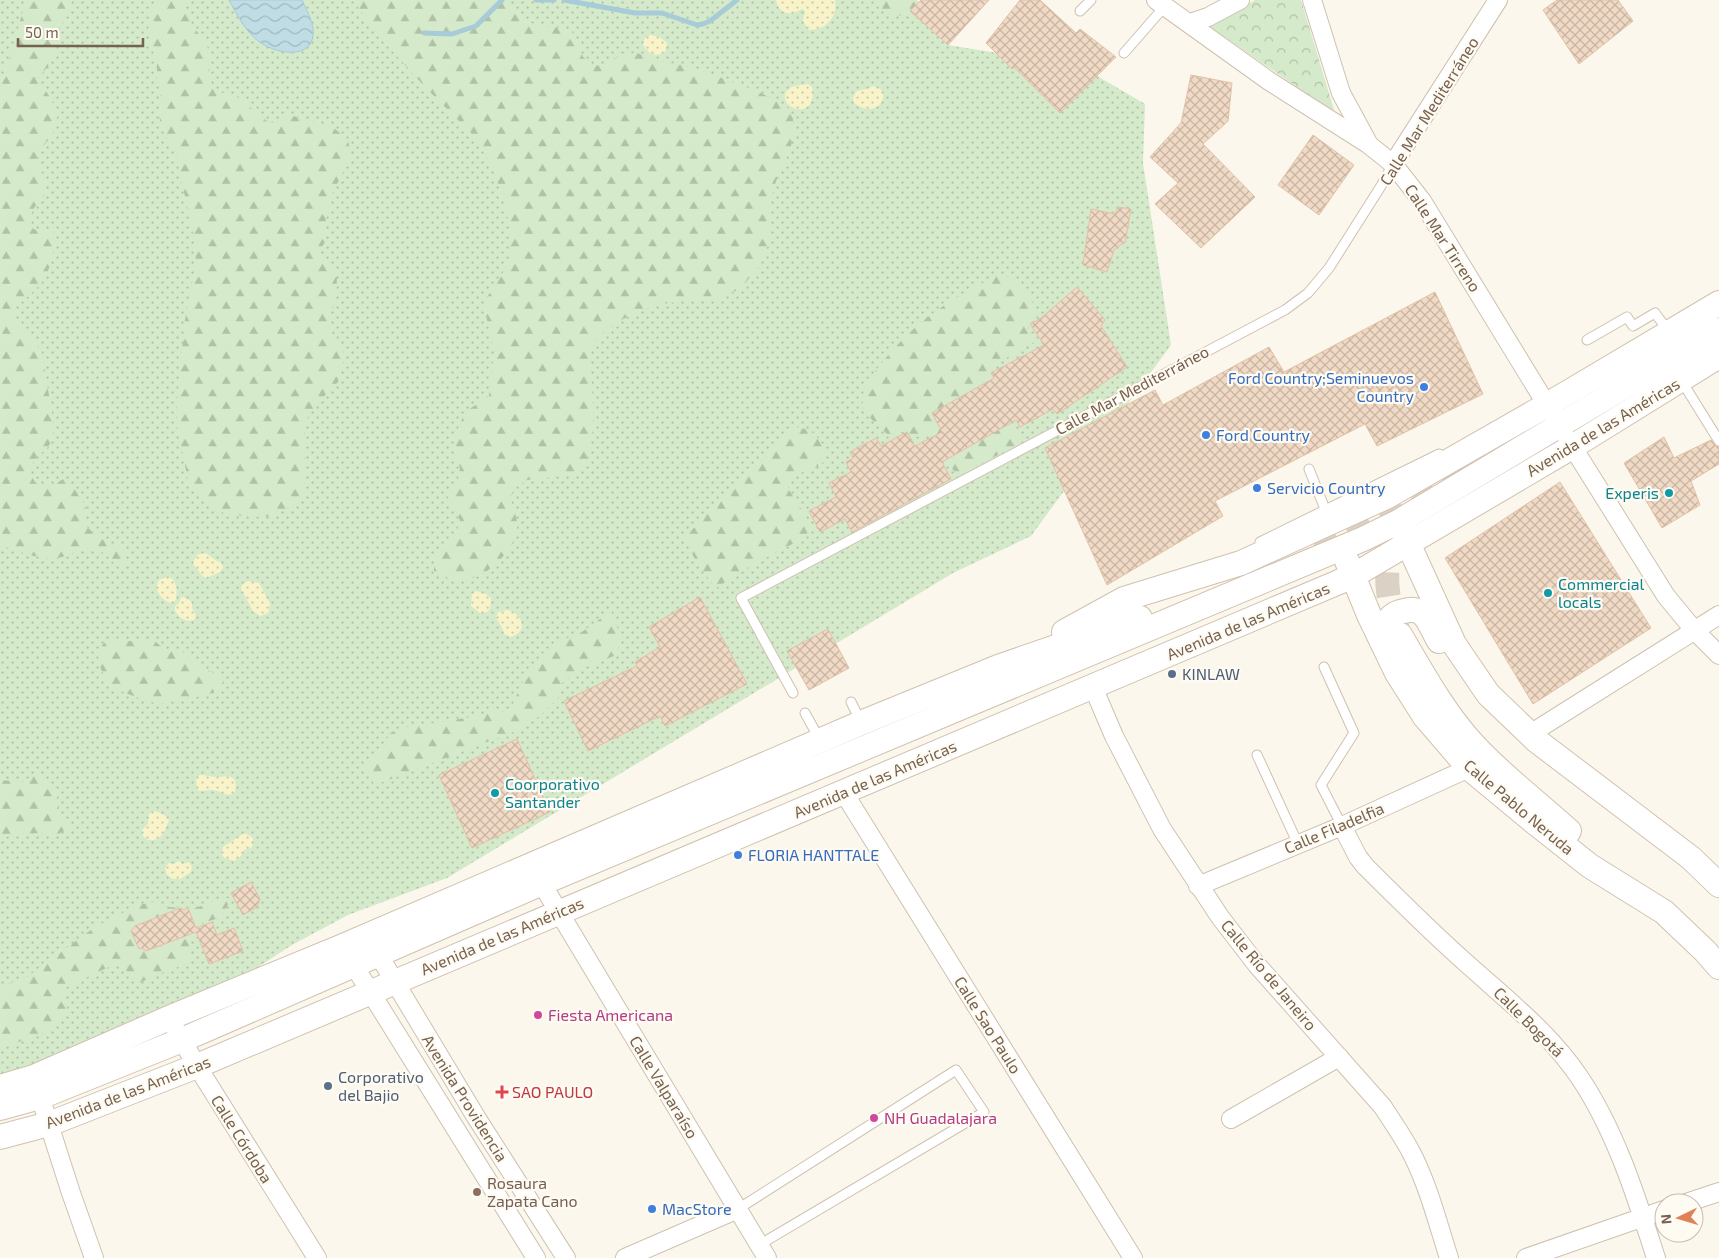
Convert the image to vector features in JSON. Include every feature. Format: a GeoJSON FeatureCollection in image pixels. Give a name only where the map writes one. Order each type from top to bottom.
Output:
{"type":"FeatureCollection","features":[{"type":"Feature","properties":{"kind":"main road","name":"Avenida de las Américas"},"geometry":{"type":"LineString","coordinates":[[998,667],[1124,599],[1246,552],[1328,516],[1386,497],[1547,405],[1718,303]]}},
{"type":"Feature","properties":{"kind":"main road","name":"Avenida de las Américas"},"geometry":{"type":"LineString","coordinates":[[0,1087],[37,1087],[182,1040],[348,956],[536,874],[1342,548],[1398,522],[1719,330]]}},
{"type":"Feature","properties":{"kind":"main road","name":"Avenida de las Américas"},"geometry":{"type":"LineString","coordinates":[[0,1137],[49,1124],[197,1066],[558,912],[844,793],[1353,575],[1572,447],[1719,356]]}},
{"type":"Feature","properties":{"kind":"main road"},"geometry":{"type":"LineString","coordinates":[[1386,497],[1454,644],[1488,694],[1530,734],[1691,858],[1719,885]]}},
{"type":"Feature","properties":{"kind":"main road","name":"Calle Pablo Neruda"},"geometry":{"type":"LineString","coordinates":[[1328,516],[1368,615],[1394,644],[1397,673],[1425,717],[1469,768],[1590,866],[1664,912],[1719,967]]}},
{"type":"Feature","properties":{"kind":"main road","name":"Avenida de las Américas"},"geometry":{"type":"LineString","coordinates":[[536,874],[820,740],[856,712],[998,667],[1186,601],[1315,547]]}},
{"type":"Feature","properties":{"kind":"main road"},"geometry":{"type":"LineString","coordinates":[[1488,694],[1459,674],[1447,658],[1427,619],[1416,611],[1410,610],[1391,616],[1386,631],[1394,644],[1472,743],[1505,775],[1664,912]]}},
{"type":"Feature","properties":{"kind":"main road","name":"Avenida de las Américas"},"geometry":{"type":"LineString","coordinates":[[0,1108],[169,1018],[348,956]]}},
{"type":"Feature","properties":{"kind":"street"},"geometry":{"type":"LineString","coordinates":[[1190,23],[1208,17],[1240,0]]}},
{"type":"Feature","properties":{"kind":"street"},"geometry":{"type":"LineString","coordinates":[[1312,0],[1341,93],[1368,144]]}},
{"type":"Feature","properties":{"kind":"street","name":"Calle Mar Mediterráneo"},"geometry":{"type":"LineString","coordinates":[[1393,164],[1498,0]]}},
{"type":"Feature","properties":{"kind":"street","name":"Calle Mar Tirreno"},"geometry":{"type":"LineString","coordinates":[[1160,3],[1269,81],[1368,144],[1393,164],[1422,201],[1644,563],[1666,596],[1694,630],[1719,655]]}},
{"type":"Feature","properties":{"kind":"street"},"geometry":{"type":"LineString","coordinates":[[1530,734],[1719,615]]}},
{"type":"Feature","properties":{"kind":"street","name":"Calle Río de Janeiro"},"geometry":{"type":"LineString","coordinates":[[1093,687],[1114,736],[1150,807],[1198,886],[1240,944],[1382,1107],[1413,1155],[1425,1183],[1449,1258]]}},
{"type":"Feature","properties":{"kind":"street","name":"Calle Filadelfia"},"geometry":{"type":"LineString","coordinates":[[1198,886],[1342,826],[1469,768]]}},
{"type":"Feature","properties":{"kind":"street","name":"Calle Sao Paulo"},"geometry":{"type":"LineString","coordinates":[[844,793],[1133,1258]]}},
{"type":"Feature","properties":{"kind":"street","name":"Calle Bogotá"},"geometry":{"type":"LineString","coordinates":[[1342,826],[1358,857],[1365,866],[1452,951],[1538,1026],[1579,1076],[1598,1107],[1616,1146],[1643,1217],[1656,1258]]}},
{"type":"Feature","properties":{"kind":"street","name":"Calle Valparaíso"},"geometry":{"type":"LineString","coordinates":[[536,874],[763,1252]]}},
{"type":"Feature","properties":{"kind":"street","name":"Avenida Providencia"},"geometry":{"type":"LineString","coordinates":[[373,945],[476,1117],[566,1258]]}},
{"type":"Feature","properties":{"kind":"street","name":"Avenida Providencia"},"geometry":{"type":"LineString","coordinates":[[348,956],[536,1258]]}},
{"type":"Feature","properties":{"kind":"street","name":"Calle Córdoba"},"geometry":{"type":"LineString","coordinates":[[169,1018],[317,1258]]}},
{"type":"Feature","properties":{"kind":"street"},"geometry":{"type":"LineString","coordinates":[[1231,1120],[1339,1057]]}},
{"type":"Feature","properties":{"kind":"street"},"geometry":{"type":"LineString","coordinates":[[37,1087],[94,1258]]}},
{"type":"Feature","properties":{"kind":"street"},"geometry":{"type":"LineString","coordinates":[[1704,1197],[1719,1192]]}},
{"type":"Feature","properties":{"kind":"street"},"geometry":{"type":"LineString","coordinates":[[625,1258],[738,1209]]}},
{"type":"Feature","properties":{"kind":"street"},"geometry":{"type":"LineString","coordinates":[[1526,1258],[1654,1213]]}},
{"type":"Feature","properties":{"kind":"lane"},"geometry":{"type":"LineString","coordinates":[[1080,11],[1091,0]]}},
{"type":"Feature","properties":{"kind":"lane"},"geometry":{"type":"LineString","coordinates":[[1124,53],[1160,3]]}},
{"type":"Feature","properties":{"kind":"lane","name":"Calle Mar Mediterráneo"},"geometry":{"type":"LineString","coordinates":[[794,693],[741,598],[1285,310],[1308,293],[1329,268],[1382,186],[1393,164]]}},
{"type":"Feature","properties":{"kind":"lane"},"geometry":{"type":"LineString","coordinates":[[1586,340],[1627,317],[1633,326],[1655,313],[1670,332]]}},
{"type":"Feature","properties":{"kind":"lane"},"geometry":{"type":"LineString","coordinates":[[1681,380],[1719,441]]}},
{"type":"Feature","properties":{"kind":"lane"},"geometry":{"type":"LineString","coordinates":[[1309,469],[1328,516],[1444,451],[1468,450]]}},
{"type":"Feature","properties":{"kind":"lane"},"geometry":{"type":"LineString","coordinates":[[1324,667],[1354,733],[1320,785],[1342,826]]}},
{"type":"Feature","properties":{"kind":"lane"},"geometry":{"type":"LineString","coordinates":[[805,714],[820,740]]}},
{"type":"Feature","properties":{"kind":"lane"},"geometry":{"type":"LineString","coordinates":[[1257,755],[1298,844]]}},
{"type":"Feature","properties":{"kind":"lane"},"geometry":{"type":"LineString","coordinates":[[738,1209],[956,1070],[984,1112],[763,1252]]}},
{"type":"Feature","properties":{"kind":"green space"},"geometry":{"type":"Polygon","coordinates":[[[0,0],[909,0],[910,11],[948,45],[1080,66],[1145,104],[1143,163],[1171,345],[1031,536],[953,573],[447,878],[348,915],[292,945],[119,1058],[0,1085],[0,0]]]}},
{"type":"Feature","properties":{"kind":"green space"},"geometry":{"type":"Polygon","coordinates":[[[26,0],[72,0],[70,10],[56,38],[54,56],[38,78],[56,110],[57,124],[53,134],[39,153],[38,158],[45,189],[43,198],[33,210],[31,219],[33,229],[53,230],[53,255],[44,279],[16,307],[15,319],[19,328],[32,338],[42,353],[54,426],[52,440],[48,447],[34,460],[30,473],[35,482],[42,487],[54,485],[63,479],[70,482],[86,507],[86,524],[88,528],[102,539],[122,548],[126,558],[125,566],[119,567],[100,550],[90,548],[62,557],[43,558],[0,545],[0,82],[9,60],[26,0]]]}},
{"type":"Feature","properties":{"kind":"green space"},"geometry":{"type":"Polygon","coordinates":[[[155,0],[183,0],[193,26],[209,51],[209,75],[211,84],[216,90],[245,102],[261,117],[271,123],[290,115],[334,128],[348,140],[351,156],[333,192],[325,223],[326,241],[321,248],[320,255],[323,261],[332,265],[337,274],[336,300],[329,317],[331,326],[345,356],[338,382],[308,416],[305,432],[304,496],[296,505],[266,517],[241,516],[220,512],[203,500],[188,480],[177,426],[177,399],[185,320],[196,262],[194,238],[176,155],[161,127],[159,114],[161,93],[157,79],[157,66],[148,32],[149,20],[155,0]]]}},
{"type":"Feature","properties":{"kind":"green space"},"geometry":{"type":"Polygon","coordinates":[[[353,0],[502,0],[515,13],[531,23],[571,30],[583,57],[595,66],[621,55],[635,53],[647,55],[666,63],[678,64],[706,72],[759,92],[787,107],[793,118],[794,133],[790,150],[776,181],[770,204],[771,230],[767,247],[758,268],[740,289],[716,300],[683,301],[655,305],[623,319],[604,332],[595,342],[590,353],[594,420],[586,463],[574,475],[527,480],[515,488],[510,498],[517,525],[516,536],[512,544],[494,565],[469,579],[452,579],[439,576],[434,572],[434,560],[450,542],[459,526],[460,520],[446,501],[458,482],[460,468],[455,455],[455,441],[465,412],[489,396],[494,352],[486,315],[486,299],[509,263],[511,232],[504,201],[493,169],[476,138],[424,86],[377,34],[353,0]]]}},
{"type":"Feature","properties":{"kind":"green space"},"geometry":{"type":"Polygon","coordinates":[[[872,0],[917,0],[925,7],[918,15],[904,16],[887,12],[872,0]]]}},
{"type":"Feature","properties":{"kind":"green space"},"geometry":{"type":"Polygon","coordinates":[[[1255,0],[1301,0],[1335,113],[1210,27],[1255,0]]]}},
{"type":"Feature","properties":{"kind":"green space"},"geometry":{"type":"Polygon","coordinates":[[[997,276],[1015,277],[1036,307],[1035,315],[1027,330],[1036,341],[994,365],[989,380],[1022,442],[958,476],[944,458],[932,433],[919,437],[900,431],[888,435],[863,411],[863,394],[870,378],[894,348],[920,323],[949,302],[997,276]]]}},
{"type":"Feature","properties":{"kind":"green space"},"geometry":{"type":"Polygon","coordinates":[[[795,427],[806,429],[815,435],[821,443],[824,452],[825,461],[815,468],[795,475],[788,488],[805,513],[811,530],[798,541],[752,565],[716,588],[694,557],[685,537],[741,480],[769,455],[780,439],[795,427]]]}},
{"type":"Feature","properties":{"kind":"green space"},"geometry":{"type":"Polygon","coordinates":[[[611,611],[622,640],[614,656],[579,669],[562,683],[558,698],[541,715],[521,729],[375,785],[365,769],[369,761],[383,750],[389,734],[402,728],[478,716],[491,711],[508,712],[522,683],[544,652],[553,644],[582,632],[611,611]]]}},
{"type":"Feature","properties":{"kind":"green space"},"geometry":{"type":"Polygon","coordinates":[[[115,638],[128,641],[155,641],[169,651],[179,649],[198,665],[222,677],[224,683],[218,690],[209,694],[165,703],[156,703],[127,694],[117,689],[107,680],[100,666],[99,652],[102,646],[107,641],[115,638]]]}},
{"type":"Feature","properties":{"kind":"green space"},"geometry":{"type":"Polygon","coordinates":[[[32,776],[40,776],[50,783],[56,795],[60,816],[69,821],[69,829],[58,834],[25,833],[0,838],[0,780],[23,782],[32,776]]]}},
{"type":"Feature","properties":{"kind":"green space"},"geometry":{"type":"Polygon","coordinates":[[[230,898],[223,917],[198,924],[191,941],[191,962],[138,984],[119,962],[65,988],[67,1011],[49,1031],[8,1046],[0,1052],[0,987],[27,977],[95,927],[138,905],[154,902],[164,907],[196,908],[217,900],[230,898]]]}},
{"type":"Feature","properties":{"kind":"sand"},"geometry":{"type":"Polygon","coordinates":[[[776,0],[835,0],[835,12],[833,17],[821,28],[809,30],[803,21],[805,11],[802,9],[794,13],[786,13],[780,9],[776,0]]]}},
{"type":"Feature","properties":{"kind":"sand"},"geometry":{"type":"Polygon","coordinates":[[[650,35],[659,37],[667,43],[665,52],[658,55],[652,54],[647,50],[643,44],[645,38],[650,35]]]}},
{"type":"Feature","properties":{"kind":"sand"},"geometry":{"type":"Polygon","coordinates":[[[808,84],[812,87],[812,99],[808,106],[803,109],[796,109],[790,106],[786,101],[785,95],[789,89],[808,84]]]}},
{"type":"Feature","properties":{"kind":"sand"},"geometry":{"type":"Polygon","coordinates":[[[873,86],[879,88],[883,93],[881,103],[877,107],[871,109],[863,108],[854,103],[853,98],[856,92],[873,86]]]}},
{"type":"Feature","properties":{"kind":"sand"},"geometry":{"type":"Polygon","coordinates":[[[204,553],[220,562],[223,567],[220,572],[206,578],[193,562],[197,555],[204,553]]]}},
{"type":"Feature","properties":{"kind":"sand"},"geometry":{"type":"Polygon","coordinates":[[[167,577],[173,580],[176,586],[176,600],[171,603],[161,597],[157,587],[159,580],[167,577]]]}},
{"type":"Feature","properties":{"kind":"sand"},"geometry":{"type":"Polygon","coordinates":[[[248,581],[259,583],[270,604],[268,613],[260,616],[253,611],[241,589],[242,585],[248,581]]]}},
{"type":"Feature","properties":{"kind":"sand"},"geometry":{"type":"Polygon","coordinates":[[[476,591],[486,594],[491,598],[490,609],[487,612],[480,613],[471,606],[472,594],[476,591]]]}},
{"type":"Feature","properties":{"kind":"sand"},"geometry":{"type":"Polygon","coordinates":[[[184,597],[192,602],[192,608],[196,616],[194,620],[188,621],[183,619],[175,611],[175,606],[184,597]]]}},
{"type":"Feature","properties":{"kind":"sand"},"geometry":{"type":"Polygon","coordinates":[[[508,610],[518,616],[522,624],[520,632],[510,637],[504,634],[496,618],[498,612],[508,610]]]}},
{"type":"Feature","properties":{"kind":"sand"},"geometry":{"type":"Polygon","coordinates":[[[200,775],[232,777],[236,786],[235,792],[230,795],[215,790],[199,791],[196,778],[200,775]]]}},
{"type":"Feature","properties":{"kind":"sand"},"geometry":{"type":"Polygon","coordinates":[[[155,811],[166,816],[169,820],[160,837],[148,840],[143,836],[142,830],[148,824],[149,814],[155,811]]]}},
{"type":"Feature","properties":{"kind":"sand"},"geometry":{"type":"Polygon","coordinates":[[[243,834],[253,838],[252,847],[244,850],[241,856],[234,861],[225,858],[222,855],[223,847],[243,834]]]}},
{"type":"Feature","properties":{"kind":"sand"},"geometry":{"type":"Polygon","coordinates":[[[178,861],[183,864],[189,862],[192,867],[191,872],[180,879],[173,879],[167,875],[165,868],[169,863],[174,864],[178,861]]]}},
{"type":"Feature","properties":{"kind":"water"},"geometry":{"type":"Polygon","coordinates":[[[229,0],[302,0],[309,14],[313,29],[309,46],[303,50],[286,52],[261,43],[247,29],[229,0]]]}},
{"type":"Feature","properties":{"kind":"building"},"geometry":{"type":"Polygon","coordinates":[[[921,0],[989,0],[948,45],[910,11],[921,0]]]}},
{"type":"Feature","properties":{"kind":"building"},"geometry":{"type":"Polygon","coordinates":[[[1020,0],[1040,0],[1076,33],[1080,29],[1116,57],[1060,113],[1014,67],[1012,69],[986,43],[1020,0]]]}},
{"type":"Feature","properties":{"kind":"building"},"geometry":{"type":"Polygon","coordinates":[[[1557,0],[1618,0],[1633,21],[1579,64],[1543,10],[1557,0]]]}},
{"type":"Feature","properties":{"kind":"building"},"geometry":{"type":"Polygon","coordinates":[[[1191,75],[1232,83],[1228,121],[1203,144],[1255,197],[1201,248],[1155,204],[1178,183],[1150,157],[1181,123],[1191,75]]]}},
{"type":"Feature","properties":{"kind":"building"},"geometry":{"type":"Polygon","coordinates":[[[1313,135],[1354,165],[1319,215],[1278,185],[1313,135]]]}},
{"type":"Feature","properties":{"kind":"building"},"geometry":{"type":"Polygon","coordinates":[[[1118,207],[1131,209],[1125,243],[1114,250],[1107,272],[1083,265],[1091,209],[1115,214],[1118,207]]]}},
{"type":"Feature","properties":{"kind":"building"},"geometry":{"type":"Polygon","coordinates":[[[1077,287],[1105,320],[1101,326],[1127,367],[1057,414],[1053,409],[1020,427],[1016,420],[942,462],[951,479],[852,532],[845,519],[820,532],[809,511],[836,497],[829,483],[851,472],[846,462],[853,458],[850,452],[876,438],[881,446],[907,432],[915,446],[942,432],[932,413],[994,378],[991,373],[1044,345],[1030,324],[1041,318],[1077,287]]]}},
{"type":"Feature","properties":{"kind":"building","name":"Ford Country"},"geometry":{"type":"Polygon","coordinates":[[[1435,292],[1483,394],[1377,446],[1365,424],[1215,501],[1223,516],[1107,585],[1045,448],[1155,390],[1163,405],[1269,347],[1284,372],[1435,292]]]}},
{"type":"Feature","properties":{"kind":"building","name":"Experis"},"geometry":{"type":"Polygon","coordinates":[[[1664,437],[1674,458],[1711,440],[1719,447],[1719,464],[1691,481],[1700,505],[1662,528],[1624,463],[1664,437]]]}},
{"type":"Feature","properties":{"kind":"building","name":"Commercial locals"},"geometry":{"type":"Polygon","coordinates":[[[1560,482],[1651,628],[1533,704],[1445,558],[1560,482]]]}},
{"type":"Feature","properties":{"kind":"building"},"geometry":{"type":"Polygon","coordinates":[[[700,597],[747,684],[665,726],[660,716],[588,751],[564,701],[637,666],[635,662],[660,647],[649,627],[700,597]]]}},
{"type":"Feature","properties":{"kind":"building"},"geometry":{"type":"Polygon","coordinates":[[[828,629],[849,668],[809,690],[787,651],[828,629]]]}},
{"type":"Feature","properties":{"kind":"building","name":"Coorporativo Santander"},"geometry":{"type":"Polygon","coordinates":[[[517,739],[550,812],[472,848],[439,775],[517,739]]]}},
{"type":"Feature","properties":{"kind":"building"},"geometry":{"type":"Polygon","coordinates":[[[251,882],[260,899],[257,907],[243,915],[231,893],[251,882]]]}},
{"type":"Feature","properties":{"kind":"building"},"geometry":{"type":"Polygon","coordinates":[[[180,908],[184,910],[188,908],[196,928],[212,922],[217,935],[234,928],[243,951],[209,964],[196,932],[146,951],[142,948],[139,949],[131,931],[135,926],[180,908]]]}},
{"type":"Feature","properties":{"kind":"waterway"},"geometry":{"type":"LineString","coordinates":[[424,33],[452,34],[476,26],[502,0]]}},
{"type":"Feature","properties":{"kind":"waterway"},"geometry":{"type":"LineString","coordinates":[[536,0],[554,0]]}},
{"type":"Feature","properties":{"kind":"waterway"},"geometry":{"type":"LineString","coordinates":[[564,0],[635,13],[662,13],[697,25],[710,21],[737,0]]}},
{"type":"Feature","properties":{"kind":"tunnel"},"geometry":{"type":"LineString","coordinates":[[1315,547],[1384,512],[1467,464]]}},
{"type":"Feature","properties":{"kind":"tunnel"},"geometry":{"type":"LineString","coordinates":[[1393,537],[1387,574],[1389,599],[1400,634]]}},
{"type":"Feature","properties":{"kind":"place","name":"Ford Country;Seminuevos Country"},"geometry":{"type":"Point","coordinates":[1424,387]}},
{"type":"Feature","properties":{"kind":"place","name":"Ford Country"},"geometry":{"type":"Point","coordinates":[1206,435]}},
{"type":"Feature","properties":{"kind":"place","name":"Servicio Country"},"geometry":{"type":"Point","coordinates":[1257,488]}},
{"type":"Feature","properties":{"kind":"place","name":"Experis"},"geometry":{"type":"Point","coordinates":[1669,493]}},
{"type":"Feature","properties":{"kind":"place","name":"Commercial locals"},"geometry":{"type":"Point","coordinates":[1548,593]}},
{"type":"Feature","properties":{"kind":"place","name":"KINLAW"},"geometry":{"type":"Point","coordinates":[1172,674]}},
{"type":"Feature","properties":{"kind":"place","name":"Coorporativo Santander"},"geometry":{"type":"Point","coordinates":[495,793]}},
{"type":"Feature","properties":{"kind":"place","name":"FLORIA HANTTALE"},"geometry":{"type":"Point","coordinates":[738,855]}},
{"type":"Feature","properties":{"kind":"place","name":"Fiesta Americana"},"geometry":{"type":"Point","coordinates":[538,1015]}},
{"type":"Feature","properties":{"kind":"place","name":"Corporativo del Bajio"},"geometry":{"type":"Point","coordinates":[328,1086]}},
{"type":"Feature","properties":{"kind":"place","name":"SAO PAULO"},"geometry":{"type":"Point","coordinates":[502,1092]}},
{"type":"Feature","properties":{"kind":"place","name":"NH Guadalajara"},"geometry":{"type":"Point","coordinates":[874,1118]}},
{"type":"Feature","properties":{"kind":"place","name":"Rosaura Zapata Cano"},"geometry":{"type":"Point","coordinates":[477,1192]}},
{"type":"Feature","properties":{"kind":"place","name":"MacStore"},"geometry":{"type":"Point","coordinates":[652,1209]}}]}
